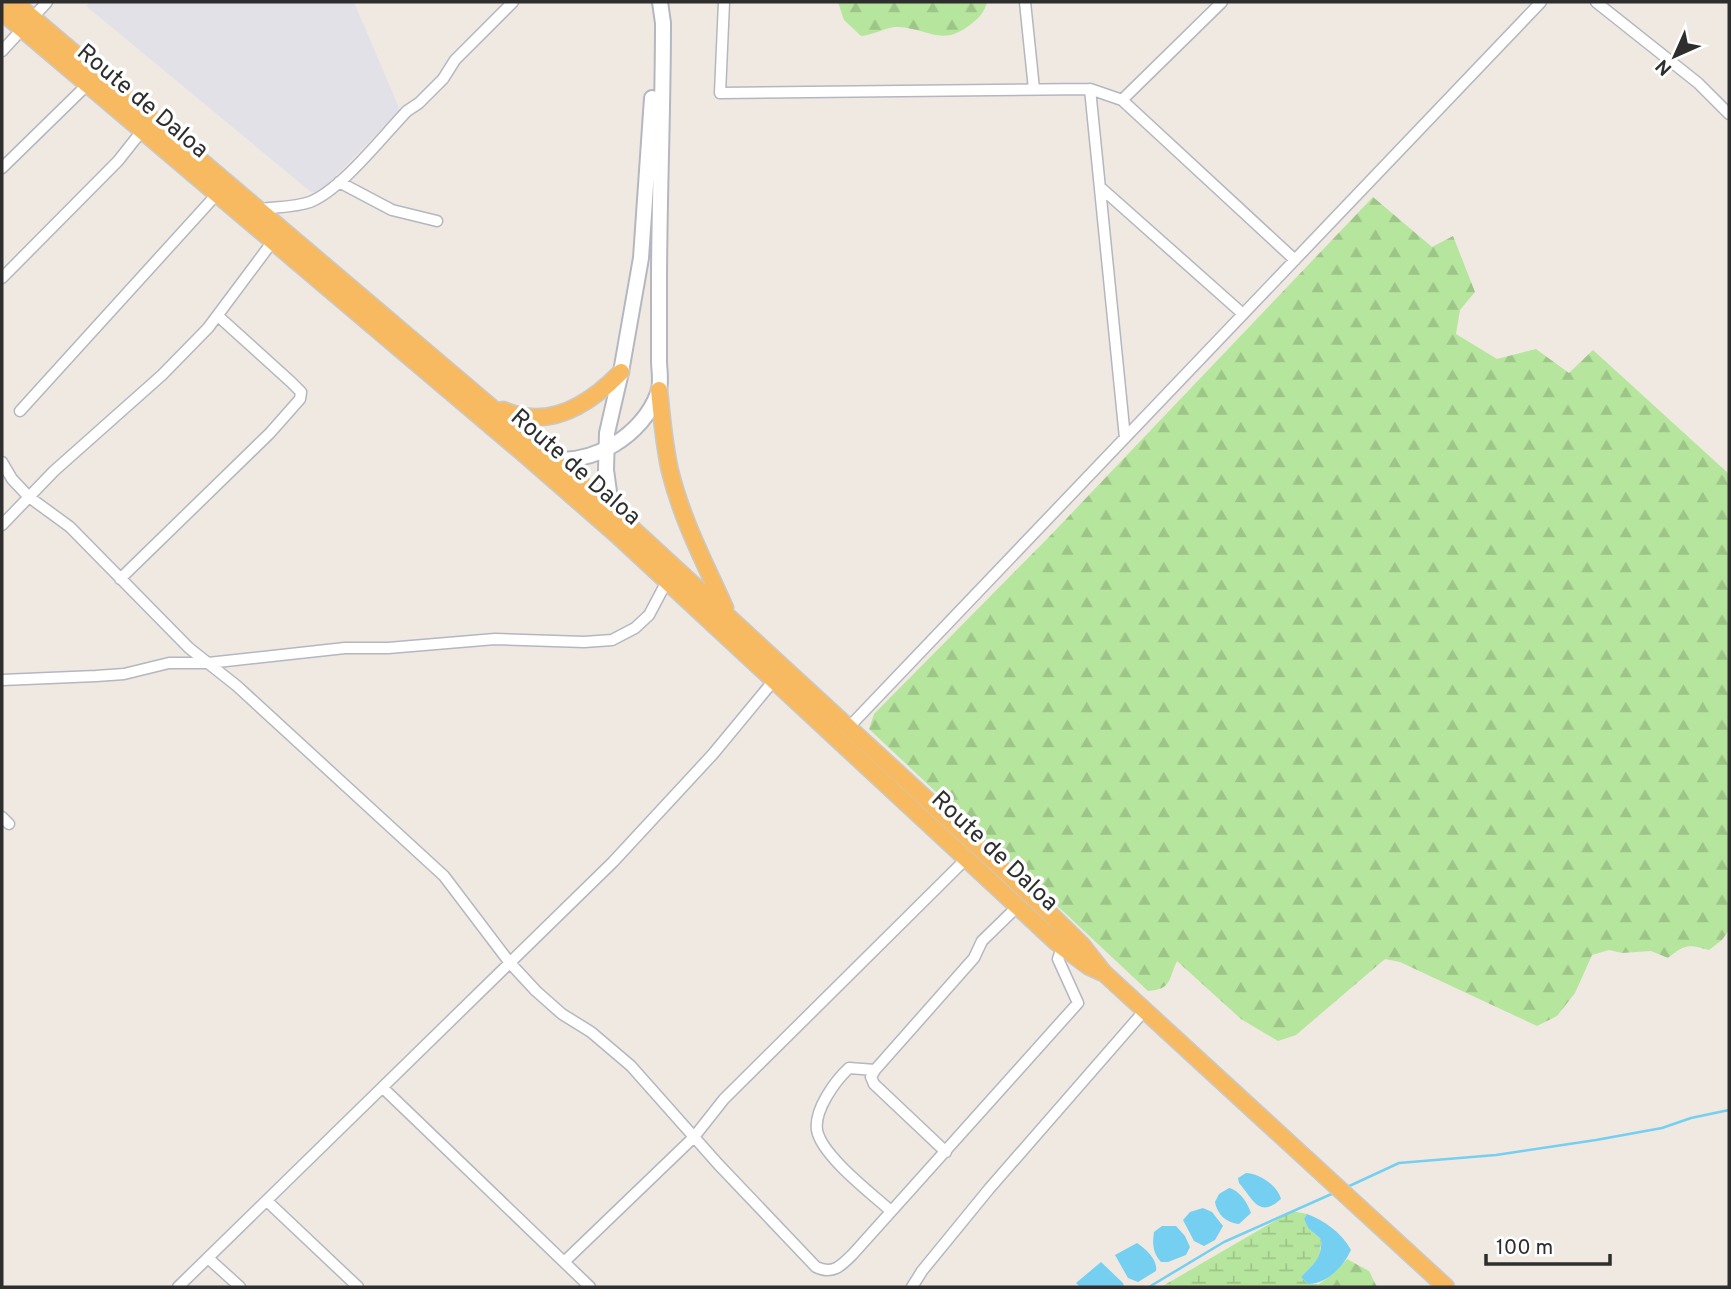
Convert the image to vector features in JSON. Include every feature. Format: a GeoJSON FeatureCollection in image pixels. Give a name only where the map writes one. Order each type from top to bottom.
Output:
{"type":"FeatureCollection","features":[{"type":"Feature","properties":{"kind":"highway","name":"Route de Daloa"},"geometry":{"type":"LineString","coordinates":[[14,2],[610,508],[1082,945],[1104,973]]}},
{"type":"Feature","properties":{"kind":"highway","name":"Route de Daloa"},"geometry":{"type":"LineString","coordinates":[[2,12],[616,534],[1062,947],[1088,966],[1104,973]]}},
{"type":"Feature","properties":{"kind":"highway"},"geometry":{"type":"LineString","coordinates":[[489,404],[514,415],[531,417],[561,414],[592,399],[621,372]]}},
{"type":"Feature","properties":{"kind":"highway"},"geometry":{"type":"LineString","coordinates":[[659,390],[670,473],[696,546],[728,617]]}},
{"type":"Feature","properties":{"kind":"highway"},"geometry":{"type":"LineString","coordinates":[[1104,973],[1446,1287]]}},
{"type":"Feature","properties":{"kind":"main road"},"geometry":{"type":"LineString","coordinates":[[616,534],[610,508],[607,433],[621,372],[641,258],[655,38],[660,4]]}},
{"type":"Feature","properties":{"kind":"main road"},"geometry":{"type":"LineString","coordinates":[[523,453],[564,460],[606,449],[628,435],[639,423],[659,390],[659,190],[663,39],[660,4]]}},
{"type":"Feature","properties":{"kind":"street"},"geometry":{"type":"LineString","coordinates":[[2,51],[47,2]]}},
{"type":"Feature","properties":{"kind":"street"},"geometry":{"type":"LineString","coordinates":[[261,209],[307,203],[322,197],[407,111],[443,79],[455,60],[513,2]]}},
{"type":"Feature","properties":{"kind":"street"},"geometry":{"type":"LineString","coordinates":[[724,2],[720,93],[1090,89],[1122,100],[1295,260]]}},
{"type":"Feature","properties":{"kind":"street"},"geometry":{"type":"LineString","coordinates":[[1026,2],[1034,89]]}},
{"type":"Feature","properties":{"kind":"street"},"geometry":{"type":"LineString","coordinates":[[1122,100],[1222,2]]}},
{"type":"Feature","properties":{"kind":"street"},"geometry":{"type":"LineString","coordinates":[[849,727],[1541,2]]}},
{"type":"Feature","properties":{"kind":"street"},"geometry":{"type":"LineString","coordinates":[[1596,2],[1698,83],[1729,114]]}},
{"type":"Feature","properties":{"kind":"street"},"geometry":{"type":"LineString","coordinates":[[2,168],[87,85]]}},
{"type":"Feature","properties":{"kind":"street"},"geometry":{"type":"LineString","coordinates":[[1090,89],[1125,438]]}},
{"type":"Feature","properties":{"kind":"street"},"geometry":{"type":"LineString","coordinates":[[2,278],[118,161],[141,132]]}},
{"type":"Feature","properties":{"kind":"street"},"geometry":{"type":"LineString","coordinates":[[339,182],[392,210],[437,221]]}},
{"type":"Feature","properties":{"kind":"street"},"geometry":{"type":"LineString","coordinates":[[1100,187],[1243,314]]}},
{"type":"Feature","properties":{"kind":"street"},"geometry":{"type":"LineString","coordinates":[[20,411],[217,194]]}},
{"type":"Feature","properties":{"kind":"street"},"geometry":{"type":"LineString","coordinates":[[2,525],[54,471],[162,375],[218,316],[273,241]]}},
{"type":"Feature","properties":{"kind":"street"},"geometry":{"type":"LineString","coordinates":[[120,579],[270,433],[300,400],[301,392],[218,316]]}},
{"type":"Feature","properties":{"kind":"street"},"geometry":{"type":"LineString","coordinates":[[2,462],[12,479],[29,497],[70,527],[189,648],[237,686],[444,876],[510,963],[536,991],[631,1066],[809,1262],[825,1271],[839,1267],[946,1152],[1078,1003],[1058,959],[1062,947]]}},
{"type":"Feature","properties":{"kind":"street"},"geometry":{"type":"LineString","coordinates":[[2,680],[124,674],[169,663],[208,663],[318,650],[388,648],[495,639],[584,642],[612,640],[635,628],[649,615],[667,580]]}},
{"type":"Feature","properties":{"kind":"street"},"geometry":{"type":"LineString","coordinates":[[178,1287],[613,862],[713,754],[775,679]]}},
{"type":"Feature","properties":{"kind":"street"},"geometry":{"type":"LineString","coordinates":[[564,1262],[694,1137],[724,1100],[967,858]]}},
{"type":"Feature","properties":{"kind":"street"},"geometry":{"type":"LineString","coordinates":[[946,1152],[874,1084],[871,1077],[874,1070],[974,958],[982,941],[1018,906]]}},
{"type":"Feature","properties":{"kind":"street"},"geometry":{"type":"LineString","coordinates":[[912,1287],[989,1189],[1145,1010]]}},
{"type":"Feature","properties":{"kind":"street"},"geometry":{"type":"LineString","coordinates":[[874,1070],[849,1068],[837,1079],[817,1120],[817,1129],[836,1161],[891,1211]]}},
{"type":"Feature","properties":{"kind":"street"},"geometry":{"type":"LineString","coordinates":[[383,1088],[590,1287]]}},
{"type":"Feature","properties":{"kind":"street"},"geometry":{"type":"LineString","coordinates":[[267,1201],[358,1287]]}},
{"type":"Feature","properties":{"kind":"street"},"geometry":{"type":"LineString","coordinates":[[208,1258],[240,1287]]}},
{"type":"Feature","properties":{"kind":"shaded area"},"geometry":{"type":"Polygon","coordinates":[[[90,2],[354,2],[400,110],[319,193],[311,192],[86,6],[90,2]]]}},
{"type":"Feature","properties":{"kind":"green space"},"geometry":{"type":"Polygon","coordinates":[[[838,2],[987,2],[974,22],[949,35],[941,36],[898,27],[861,36],[844,20],[838,2]]]}},
{"type":"Feature","properties":{"kind":"green space"},"geometry":{"type":"Polygon","coordinates":[[[1373,197],[1432,247],[1453,236],[1475,292],[1460,310],[1456,334],[1497,359],[1536,349],[1569,373],[1593,350],[1729,474],[1729,930],[1722,940],[1709,950],[1687,946],[1668,958],[1651,951],[1622,953],[1609,950],[1592,955],[1575,993],[1557,1016],[1537,1026],[1400,962],[1385,959],[1296,1035],[1278,1041],[1241,1019],[1177,961],[1165,986],[1148,991],[869,729],[874,714],[1048,538],[1373,197]]]}},
{"type":"Feature","properties":{"kind":"green space"},"geometry":{"type":"Polygon","coordinates":[[[1292,1211],[1307,1214],[1304,1219],[1308,1228],[1321,1239],[1320,1257],[1301,1277],[1308,1284],[1319,1284],[1315,1287],[1161,1287],[1292,1211]]]}},
{"type":"Feature","properties":{"kind":"green space"},"geometry":{"type":"Polygon","coordinates":[[[1347,1259],[1369,1271],[1377,1287],[1315,1287],[1333,1274],[1347,1259]]]}},
{"type":"Feature","properties":{"kind":"water"},"geometry":{"type":"Polygon","coordinates":[[[1246,1173],[1267,1181],[1276,1189],[1281,1199],[1267,1207],[1257,1204],[1239,1183],[1238,1178],[1246,1173]]]}},
{"type":"Feature","properties":{"kind":"water"},"geometry":{"type":"Polygon","coordinates":[[[1229,1188],[1243,1198],[1251,1213],[1239,1224],[1226,1220],[1216,1206],[1219,1194],[1229,1188]]]}},
{"type":"Feature","properties":{"kind":"water"},"geometry":{"type":"Polygon","coordinates":[[[1203,1208],[1212,1212],[1223,1226],[1215,1240],[1204,1246],[1194,1241],[1183,1220],[1190,1212],[1203,1208]]]}},
{"type":"Feature","properties":{"kind":"water"},"geometry":{"type":"Polygon","coordinates":[[[1307,1214],[1332,1228],[1351,1250],[1344,1262],[1328,1278],[1308,1284],[1301,1277],[1316,1260],[1321,1239],[1308,1228],[1304,1219],[1307,1214]]]}},
{"type":"Feature","properties":{"kind":"water"},"geometry":{"type":"Polygon","coordinates":[[[1162,1226],[1176,1226],[1185,1236],[1190,1247],[1186,1255],[1168,1262],[1158,1259],[1153,1240],[1154,1232],[1162,1226]]]}},
{"type":"Feature","properties":{"kind":"water"},"geometry":{"type":"Polygon","coordinates":[[[1137,1243],[1151,1255],[1156,1267],[1156,1271],[1138,1282],[1128,1278],[1115,1255],[1137,1243]]]}},
{"type":"Feature","properties":{"kind":"water"},"geometry":{"type":"Polygon","coordinates":[[[1101,1262],[1124,1287],[1080,1287],[1076,1283],[1101,1262]]]}},
{"type":"Feature","properties":{"kind":"waterway"},"geometry":{"type":"LineString","coordinates":[[1345,1188],[1399,1163],[1496,1155],[1596,1140],[1662,1128],[1691,1118],[1729,1110]]}},
{"type":"Feature","properties":{"kind":"waterway"},"geometry":{"type":"LineString","coordinates":[[1149,1287],[1224,1242],[1336,1192]]}}]}
